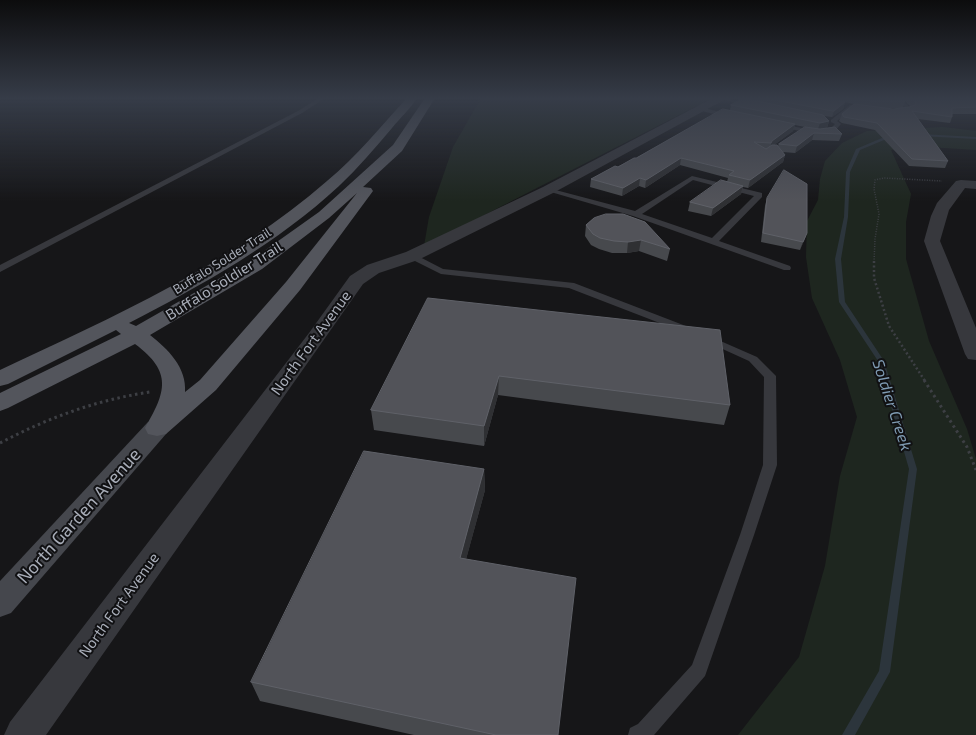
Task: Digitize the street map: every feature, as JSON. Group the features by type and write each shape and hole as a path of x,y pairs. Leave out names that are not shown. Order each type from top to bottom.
{"main road":[{"name":"Buffalo Solder Trail","path":"0,380 116,322 207,273 272,230 320,194 375,142 383,132"},
{"name":"Buffalo Soldier Trail","path":"0,403 136,335 256,265 324,215 398,148 408,132"},
{"path":"157,428 208,385 223,368 293,286 398,148"},
{"path":"116,322 136,335 165,359 173,378 173,397 157,428"}],"street":[{"name":"North Fort Avenue","path":"23,735 316,337 356,280 373,269 412,256 548,190 656,132"},
{"path":"976,185 961,184 947,198 935,222 932,241 976,354"},
{"name":"North Garden Avenue","path":"0,603 157,428"}],"lane":[{"path":"0,269 261,132"},
{"path":"803,132 823,132"},
{"path":"636,214 692,178 759,195 714,241"},
{"path":"548,190 636,214 787,268"},
{"path":"412,256 441,271 571,285 718,343 752,359 770,376 770,465 699,670 645,731 637,735"}],"path":[{"path":"947,181 884,178 875,180 874,189 879,214 875,239 874,278 890,326 966,447 976,470"},
{"path":"0,443 35,424 91,403 141,393 173,390"}],"shaded area":[{"path":"461,132 645,132 424,246 429,217 453,147"},
{"path":"864,132 976,132 976,150 912,146 891,150 911,194 906,222 906,259 929,341 967,429 976,459 976,735 738,735 799,657 825,566 840,476 857,417 840,360 812,298 806,257 807,221 818,200 820,179 825,161 842,143"}],"building":[{"path":"682,132 784,132 771,143 754,142 766,149 772,145 777,145 785,155 750,180 729,175 734,171 681,158 646,180 640,178 623,188 591,179 615,166 618,167"},
{"path":"797,132 840,132 842,134 814,133 797,146 779,144"},
{"path":"886,132 927,132 948,161 912,159"},
{"path":"784,170 807,184 807,233 803,242 763,233 767,198"},
{"path":"721,180 743,186 713,208 690,202"},
{"path":"606,214 623,214 645,222 670,249 641,240 628,242 600,238 593,234 586,225 594,218"},
{"path":"428,298 720,330 730,405 499,376 484,426 371,410"},
{"path":"364,451 484,469 460,558 576,578 558,735 496,735 251,682"}],"waterway":[{"name":"Soldier Creek","path":"921,135 976,138"},
{"name":"Soldier Creek","path":"848,735 884,672 913,469 881,361 842,302 838,259 846,217 848,172 858,149 883,139 893,138"}]}
